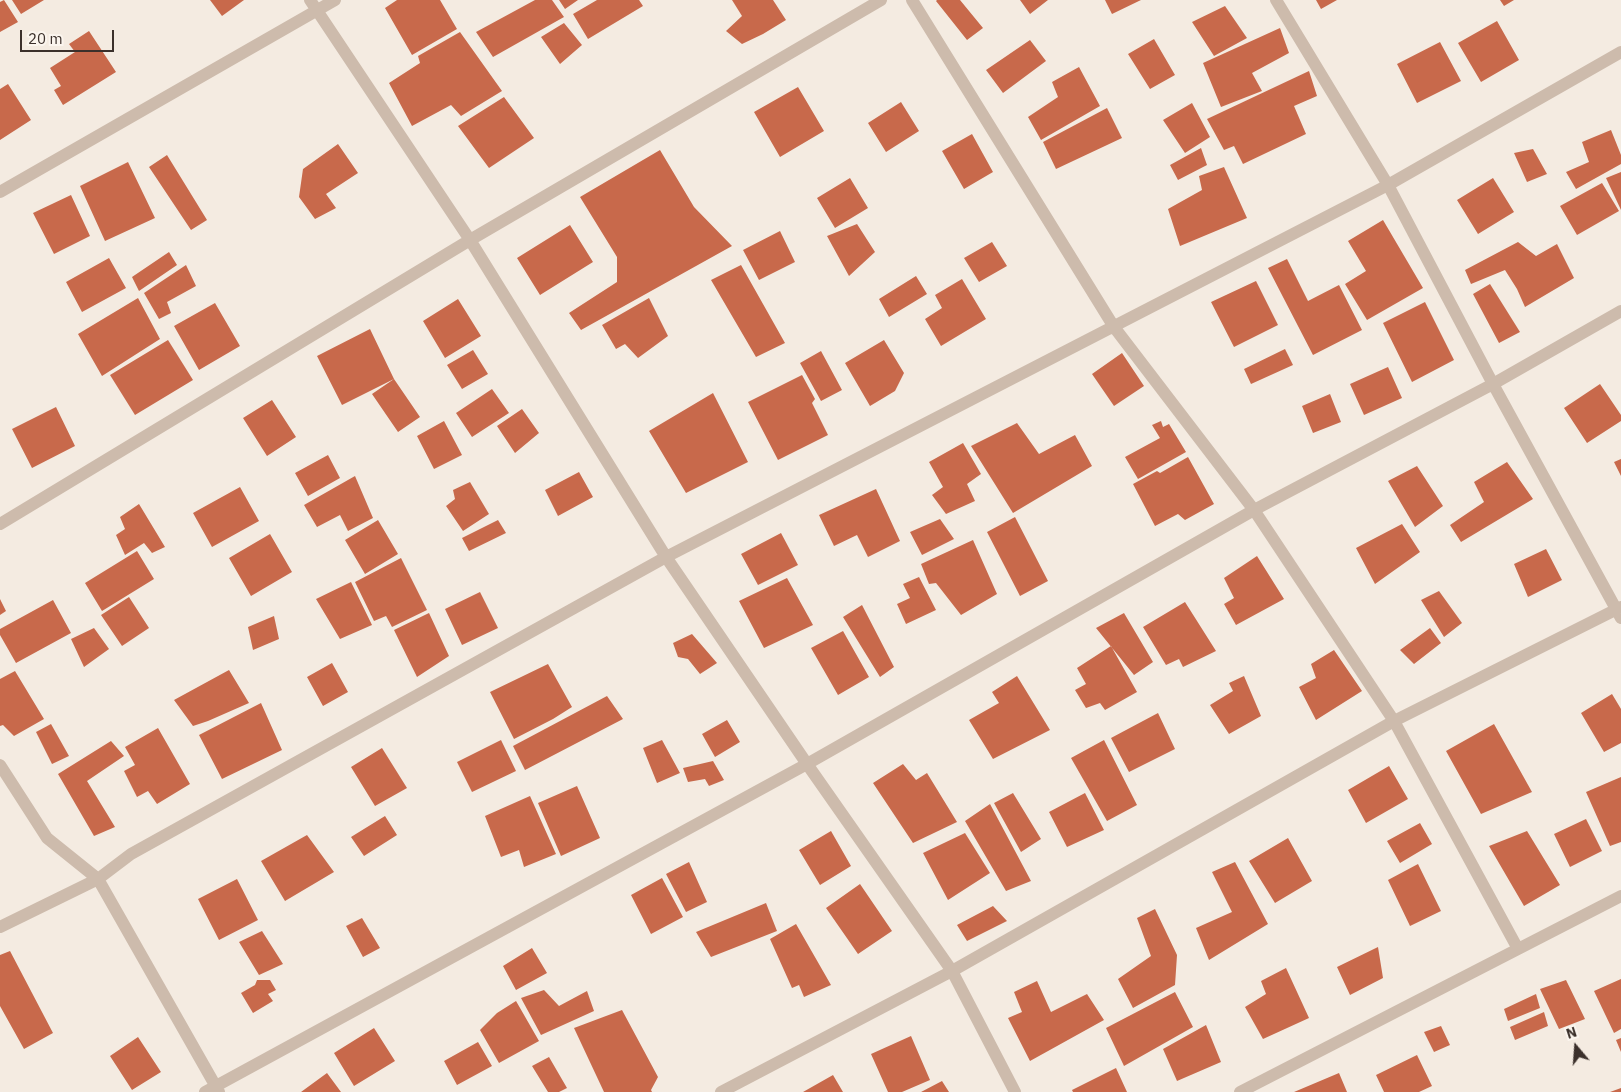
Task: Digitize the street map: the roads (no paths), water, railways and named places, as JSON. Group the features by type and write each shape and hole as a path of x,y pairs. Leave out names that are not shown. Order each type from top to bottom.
{"street":[{"path":"0,192 313,5 335,0"},
{"path":"0,524 470,240 881,0"},
{"path":"912,0 1114,327 1254,510 1394,721 1518,950"},
{"path":"721,1092 952,971 1394,721 1620,612 1493,384 1388,186 1276,0"},
{"path":"313,5 470,240 666,557 807,764 952,971 1015,1092"},
{"path":"0,927 98,879 131,854 666,557 1388,186 1621,52"},
{"path":"0,765 48,838 98,879 213,1090 807,764 1254,510 1493,384 1621,311"},
{"path":"1240,1092 1621,896"}]}
